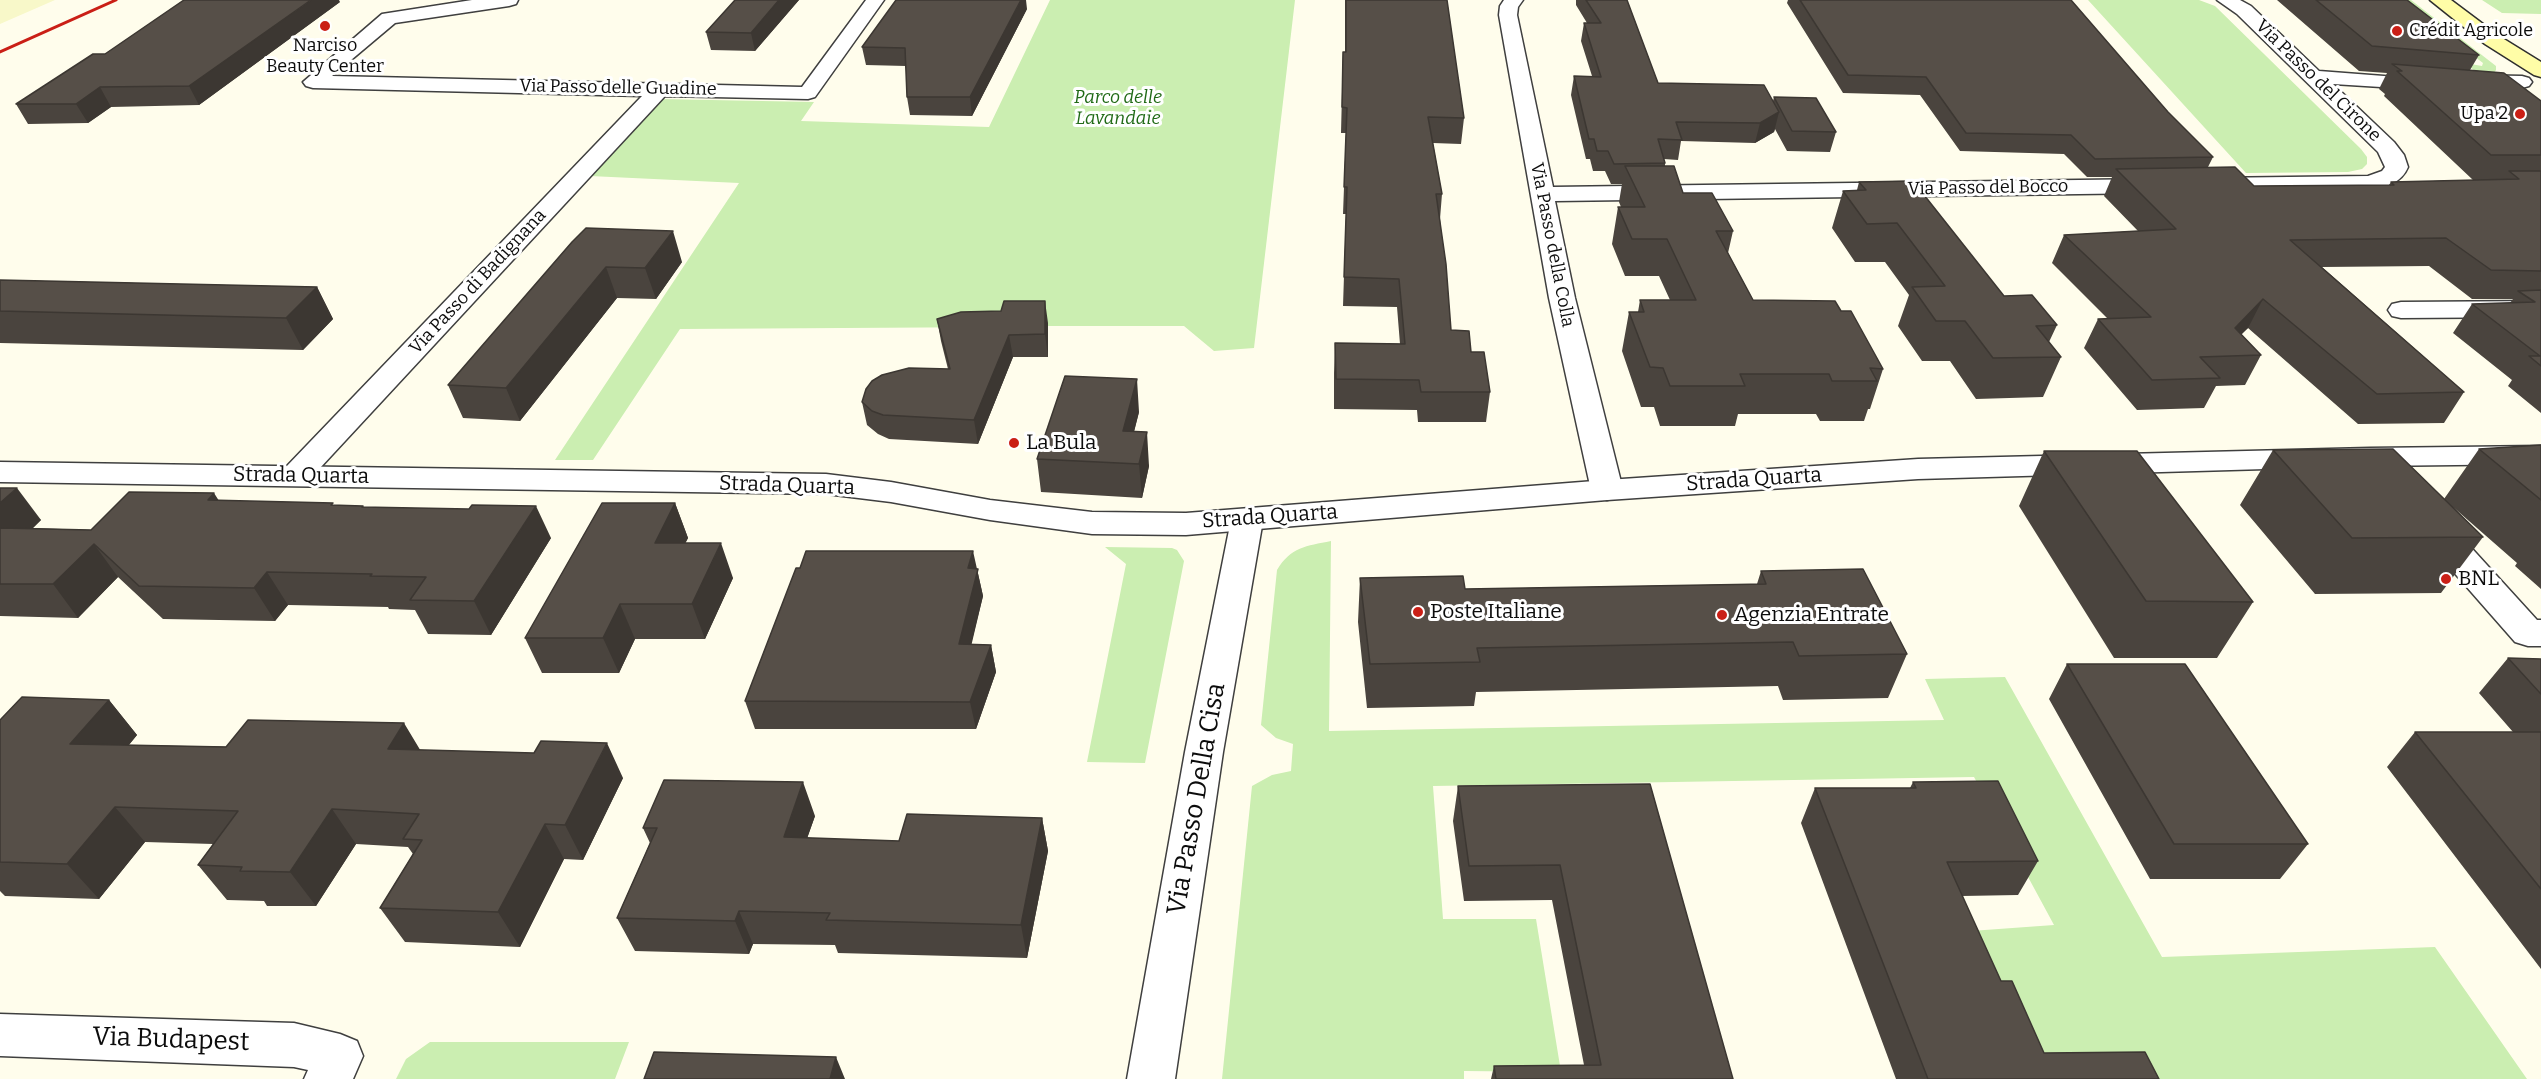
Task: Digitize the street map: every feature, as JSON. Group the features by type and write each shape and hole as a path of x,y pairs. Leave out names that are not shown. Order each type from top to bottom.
{"main road":[{"path":"2439,0 2492,40 2541,71"},
{"path":"2492,40 2519,70 2530,88"}],"street":[{"path":"473,3 509,0"},
{"name":"Via Passo delle Guadine","path":"473,3 389,18 313,82 808,93 874,0"},
{"name":"Via Passo della Colla","path":"1514,0 1508,12 1509,25 1541,194 1567,321 1607,490"},
{"name":"Via Passo del Cirone","path":"2226,0 2244,10 2389,150 2396,163 2395,172"},
{"path":"2314,77 2530,88"},
{"path":"2391,81 2449,86 2530,88"},
{"name":"Via Passo di Badignana","path":"296,476 660,89"},
{"name":"Via Passo del Bocco","path":"1541,194 2361,183 2380,180 2395,172"},
{"path":"2401,310 2541,309"},
{"name":"Strada Quarta","path":"0,472 826,484 891,492 990,510 1092,523 1186,524 1607,490 1918,470 2370,457 2541,455"},
{"path":"2370,457 2394,483"},
{"path":"2417,510 2528,633 2541,633"},
{"name":"Via Passo Della Cisa","path":"1151,1079 1204,752 1247,520"},
{"name":"Via Budapest","path":"0,1035 294,1045 334,1068"}],"green space":[{"path":"0,0 55,0 0,24"},
{"name":"Parco delle Lavandaie","path":"1050,0 1295,0 1254,348 1214,351 1184,326 1048,326 1048,323 1006,327 680,329 593,460 555,460 739,183 590,176 659,99 814,102 801,121 989,127"},
{"path":"2088,0 2199,0 2215,6 2361,149 2367,157 2367,164 2362,169 2348,172 2246,173"},
{"path":"2385,0 2411,0 2496,66 2496,70 2493,74 2480,75 2465,63 2482,66 2483,63 2416,12"},
{"path":"2482,0 2541,0 2541,14 2502,13"},
{"path":"1331,541 1329,731 1944,720 1925,679 2005,677 2162,957 2435,947 2527,1079 2129,1079 2019,1072 1957,932 2054,925 1974,777 1433,786 1443,919 1536,919 1561,1072 1464,1071 1464,1079 1222,1079 1252,786 1272,775 1291,771 1293,744 1276,738 1261,725 1277,570 1282,562 1294,552 1307,546"},
{"path":"1105,547 1172,548 1177,550 1184,561 1145,763 1087,762 1126,564"},
{"path":"430,1042 629,1042 615,1079 396,1079 406,1059"}],"building":[{"path":"184,0 311,0 189,86 100,87 76,104 16,104 93,54 105,54"},
{"path":"735,0 779,0 751,33 706,32"},
{"path":"896,0 1021,0 970,97 907,97 905,48 862,47"},
{"path":"1346,0 1447,0 1464,118 1428,117 1442,194 1436,194 1446,264 1451,330 1469,331 1471,352 1484,352 1490,392 1421,392 1419,380 1336,379 1335,343 1405,344 1399,279 1344,277 1347,108 1342,107 1343,52 1346,52"},
{"path":"1586,0 1627,0 1658,83 1764,85 1779,112 1760,123 1676,122 1682,140 1658,139 1665,163 1614,164 1608,151 1597,151 1594,139 1589,139 1574,76 1601,77 1584,23 1601,23"},
{"path":"1800,0 2071,0 2168,112 2213,157 2095,159 2071,135 1966,133 1926,77 1848,75"},
{"path":"2316,0 2407,0 2479,55 2372,46"},
{"path":"2392,64 2504,73 2541,101 2541,155 2491,155"},
{"path":"1774,97 1816,98 1836,132 1792,131"},
{"path":"1625,166 1674,166 1683,193 1712,193 1733,231 1716,231 1753,300 1835,301 1841,311 1851,311 1883,369 1870,368 1877,381 1832,381 1829,374 1740,374 1745,386 1670,386 1663,368 1650,367 1629,312 1644,312 1640,300 1696,300 1667,239 1632,239 1618,207 1645,207"},
{"path":"2235,167 2254,186 2394,185 2391,182 2519,179 2509,171 2541,171 2541,271 2491,270 2446,238 2290,240 2464,392 2377,394 2263,299 2235,328 2261,355 2200,357 2220,378 2152,380 2098,319 2151,317 2064,235 2176,229 2116,169"},
{"path":"1913,181 2004,296 2032,295 2057,325 2036,326 2061,357 1993,358 1965,321 1936,321 1912,287 1945,286 1897,223 1867,224 1843,191 1866,190 1859,182"},
{"path":"586,228 673,231 645,268 606,267 506,388 448,385 572,242"},
{"path":"0,280 317,287 286,318 0,311"},
{"path":"2541,290 2541,366 2529,356 2540,356 2472,304 2535,302 2518,291"},
{"path":"1004,301 1045,301 1045,334 1009,335 974,420 883,415 872,411 862,402 866,389 872,381 882,375 909,368 950,369 937,319 961,312 1001,311"},
{"path":"1065,376 1137,379 1123,431 1147,432 1139,464 1037,459"},
{"path":"2541,445 2541,500 2479,449"},
{"path":"2393,449 2483,537 2352,538 2273,450"},
{"path":"2044,451 2137,451 2253,602 2146,601"},
{"path":"0,488 17,488 0,503"},
{"path":"129,492 214,493 208,500 333,503 331,505 362,507 469,509 472,505 536,506 474,601 410,600 426,577 370,576 372,574 267,572 254,588 139,586 94,544 53,584 0,584 0,528 91,530"},
{"path":"602,503 675,503 655,543 721,543 692,604 620,604 603,638 525,638"},
{"path":"806,551 973,551 968,568 978,569 959,644 991,645 970,702 745,701 796,568 800,568"},
{"path":"1863,569 1907,654 1799,656 1793,642 1477,648 1480,662 1370,664 1360,578 1463,576 1465,589 1766,584 1761,571"},
{"path":"2508,658 2541,659 2541,694"},
{"path":"2067,664 2185,664 2308,844 2174,844"},
{"path":"22,697 109,700 70,744 226,747 248,720 404,723 388,749 534,753 541,741 607,743 565,825 545,824 498,912 380,908 422,840 403,839 419,814 332,809 290,872 240,871 242,867 198,865 238,811 115,807 67,864 0,862 0,720"},
{"path":"2415,732 2541,732 2541,889"},
{"path":"664,780 803,782 784,837 899,841 907,814 1042,818 1021,925 826,920 830,913 739,911 735,921 617,918 657,828 643,828"},
{"path":"1998,781 2038,861 1947,862 2001,981 2012,981 2044,1053 2145,1052 2159,1079 1928,1079 1815,788 1916,788 1913,782"},
{"path":"1650,784 1733,1079 1496,1079 1494,1066 1601,1065 1560,865 1469,866 1458,786"},
{"path":"654,1052 836,1057 830,1079 644,1079"}],"railway":[{"path":"0,52 116,0"}],"place":[{"name":"Narciso Beauty Center","path":"325,26"},
{"name":"Crédit Agricole","path":"2397,31"},
{"name":"Upa 2","path":"2520,114"},
{"name":"La Bula","path":"1014,443"},
{"name":"BNL","path":"2446,579"},
{"name":"Poste Italiane","path":"1418,612"},
{"name":"Agenzia Entrate","path":"1722,615"}]}
